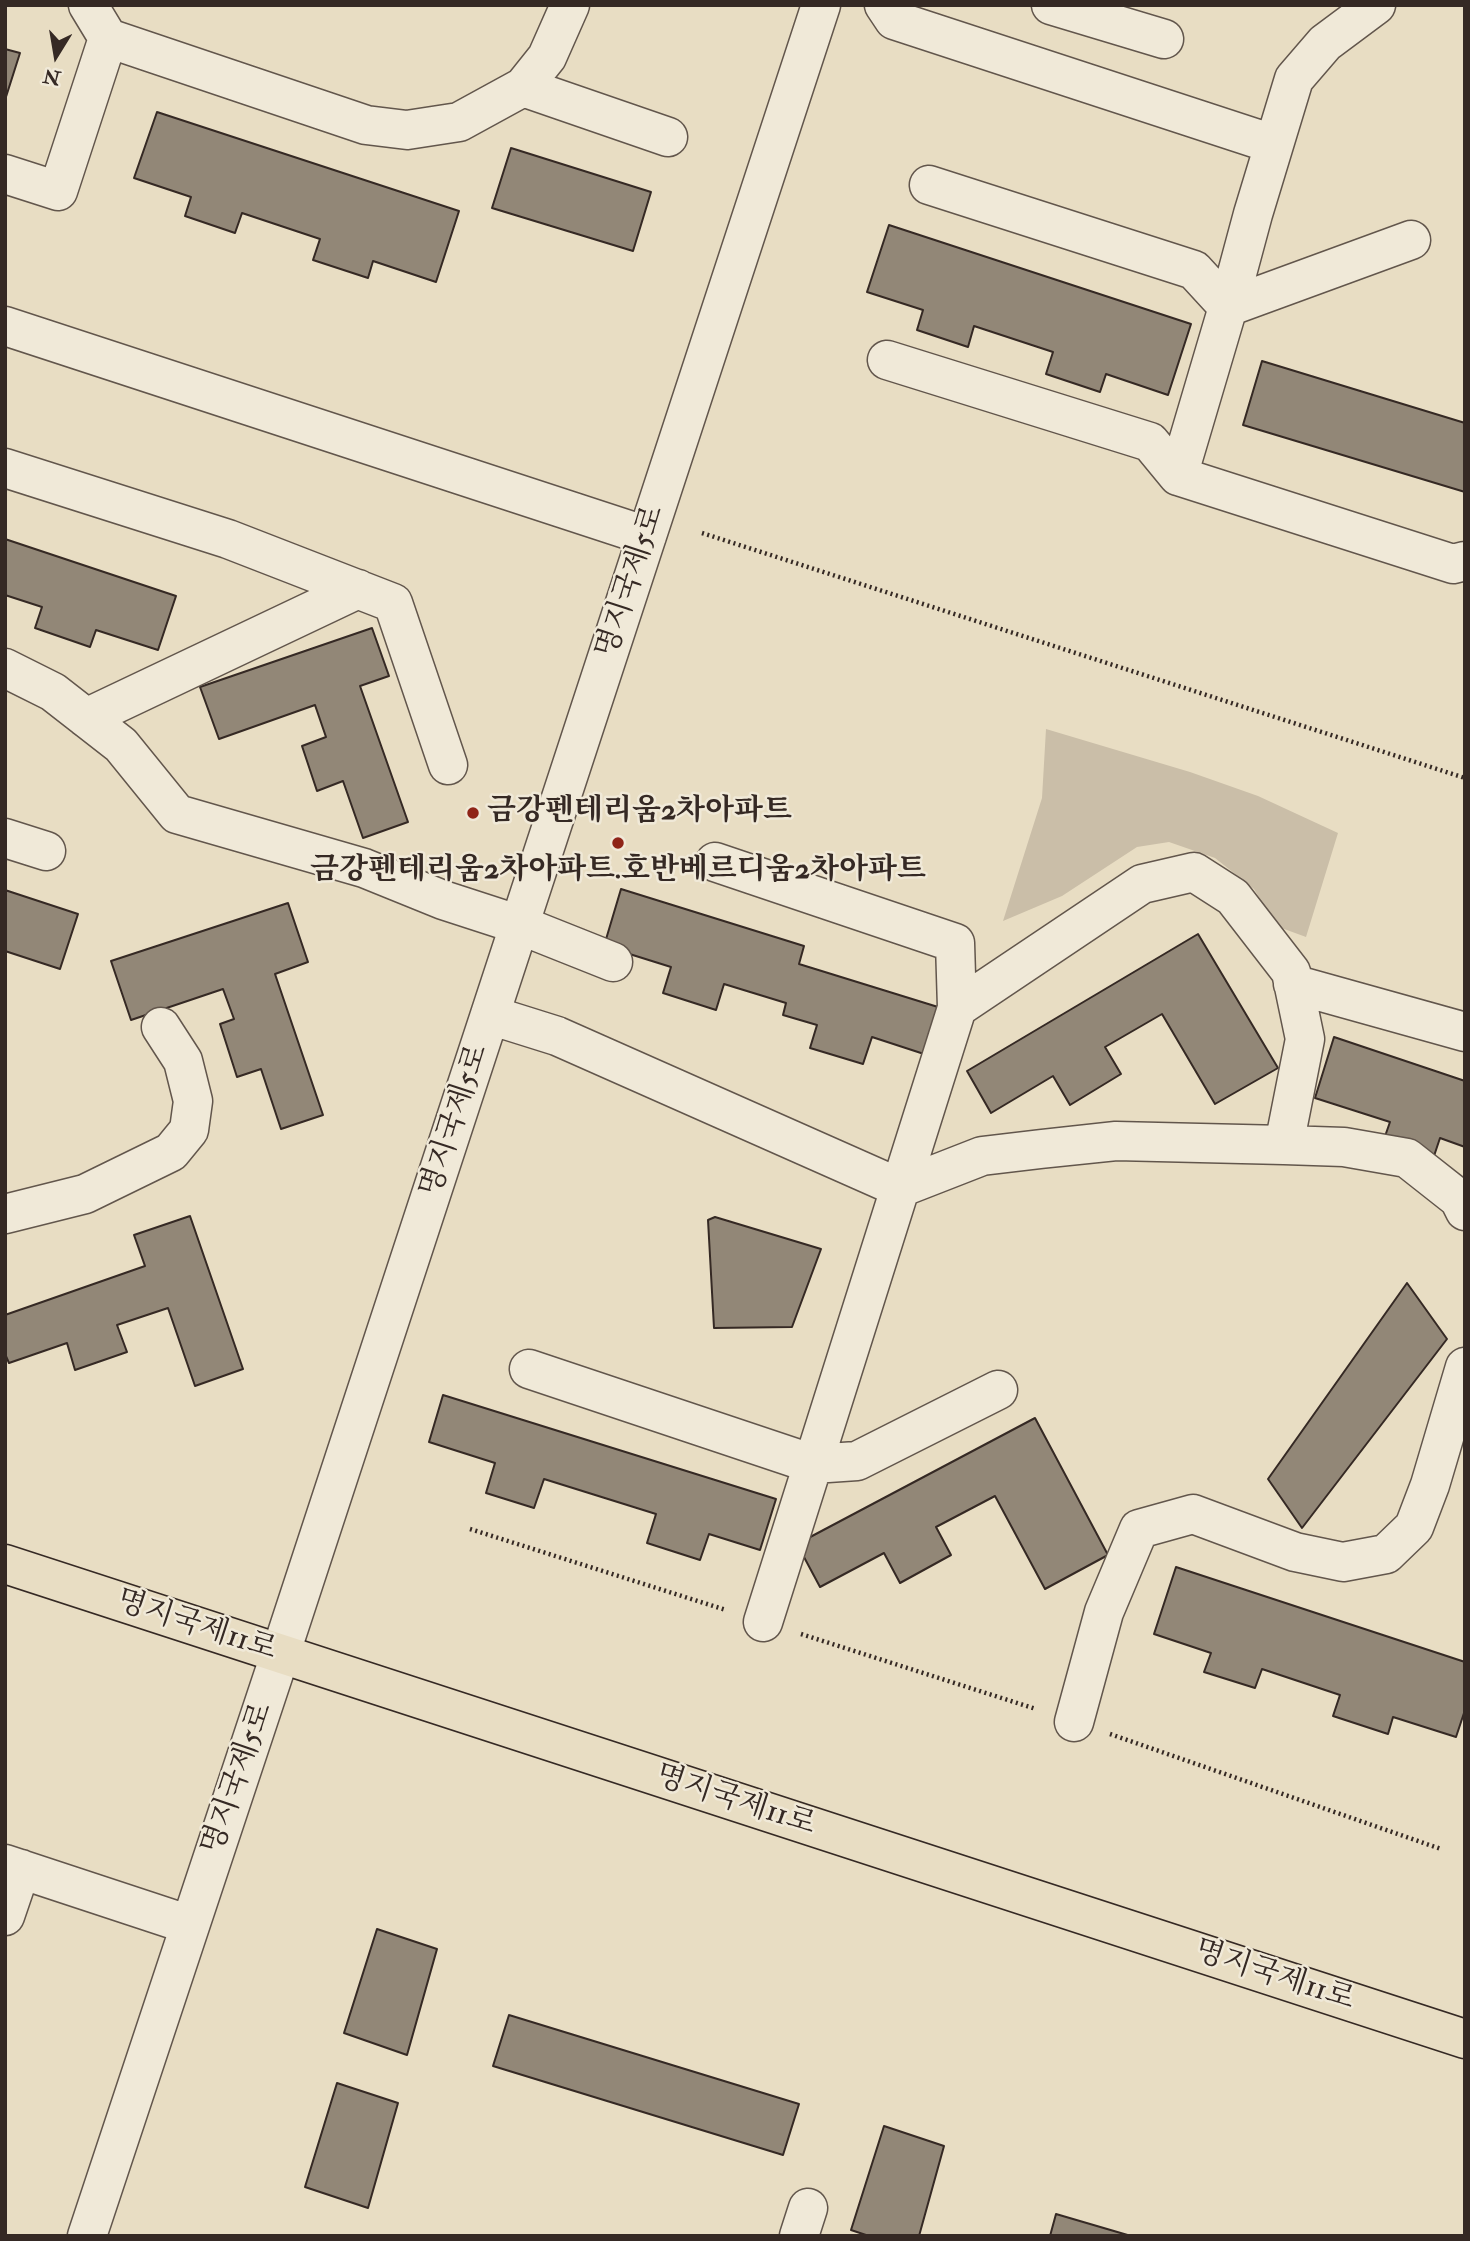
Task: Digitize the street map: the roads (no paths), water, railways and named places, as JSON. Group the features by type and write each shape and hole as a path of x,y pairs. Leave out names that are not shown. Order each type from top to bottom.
{"main road":[{"name":"명지국제11로","path":"5,1564 1465,2039"}],"street":[{"path":"88,5 108,38 366,125 407,130 459,122 523,87 547,57 570,5"},
{"path":"884,5 894,20 1273,144"},
{"path":"1051,5 1164,39"},
{"path":"1178,476 1294,79 1325,43 1376,5"},
{"name":"명지국제5로","path":"87,2236 491,1015 820,6"},
{"path":"5,174 58,191 108,38"},
{"path":"523,87 668,137"},
{"path":"929,185 1194,270 1228,307"},
{"path":"1228,307 1411,240"},
{"path":"5,326 647,536"},
{"path":"887,359 1150,442 1178,476 1452,564 1465,561"},
{"path":"5,468 228,539 393,603 448,765"},
{"path":"86,718 358,589"},
{"path":"5,668 53,692 121,745 177,814 364,868 613,962"},
{"path":"5,838 46,851"},
{"path":"715,862 955,943 957,1009 763,1622"},
{"path":"957,1009 1142,884 1194,872 1233,897 1291,972 1304,1039 1284,1145"},
{"path":"1293,984 1465,1032"},
{"path":"491,1015 557,1036 900,1188 982,1156 1116,1141 1344,1147 1407,1158 1459,1199 1465,1212"},
{"path":"5,1214 85,1194 171,1152 189,1130 193,1101 183,1061 161,1027"},
{"path":"1074,1722 1104,1612 1139,1529 1193,1514 1295,1552 1343,1562 1385,1554 1414,1527 1430,1485 1465,1367"},
{"path":"529,1369 813,1464 857,1461 998,1390"},
{"path":"5,1916 13,1866 190,1925"}],"place":[{"name":"금강펜테리움2차아파트","path":"473,813"},
{"name":"금강펜테리움2차아파트.호반베르디움2차아파트","path":"618,843"}]}
